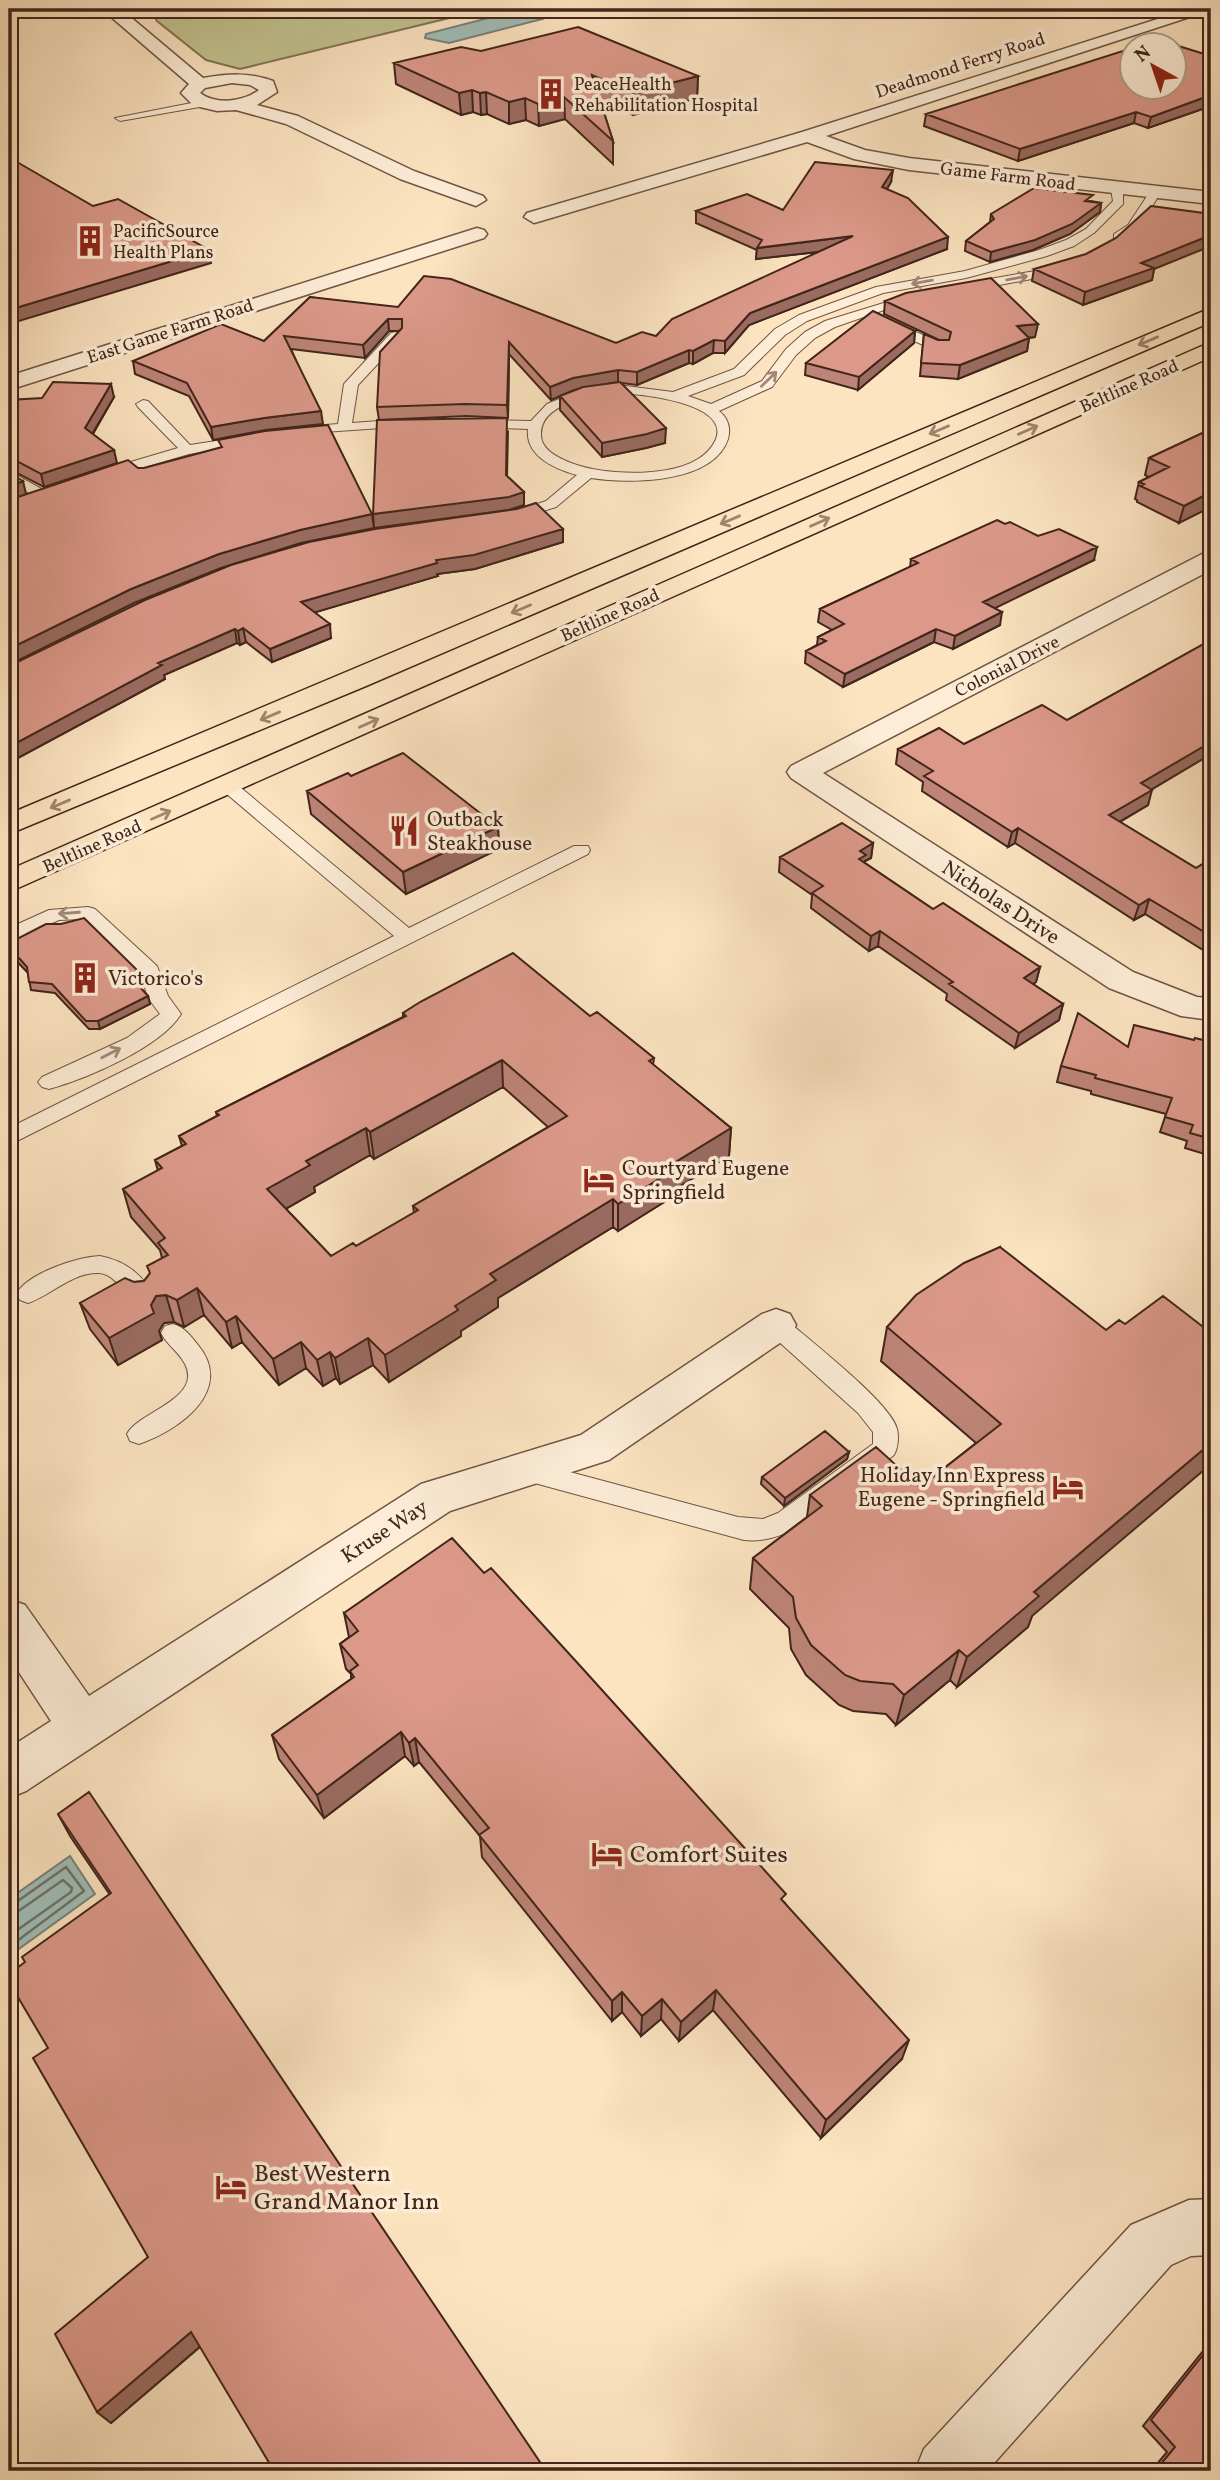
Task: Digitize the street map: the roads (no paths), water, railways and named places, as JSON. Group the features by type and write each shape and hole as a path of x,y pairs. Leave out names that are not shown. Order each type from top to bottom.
{"main road":[{"name":"Beltline Road","path":"9,825 356,680 1211,314"},
{"name":"Beltline Road","path":"9,882 1211,349"}],"street":[{"name":"Deadmond Ferry Road","path":"516,230 531,222 528,207 671,177 1204,9"},
{"path":"112,10 176,62 221,79 243,78 261,82 269,88 264,96 234,104"},
{"path":"176,62 199,94 292,120 407,175 476,200 501,200"},
{"path":"199,94 221,79"},
{"path":"264,96 292,120"},
{"name":"Game Farm Road","path":"808,136 841,149 898,162 1211,198"},
{"path":"407,175 449,216 476,200"},
{"name":"East Game Farm Road","path":"9,383 484,234 449,216 331,280"},
{"name":"Colonial Drive","path":"802,772 1211,560"},
{"name":"Nicholas Drive","path":"802,772 1121,980 1194,1008 1211,1009"},
{"name":"Kruse Way","path":"9,1775 436,1497 594,1448 776,1325"},
{"path":"9,1619 82,1726"},
{"path":"946,2471 1151,2245 1189,2228 1211,2227"}],"lane":[{"path":"199,94 120,118 199,94"},
{"path":"677,395 738,372 780,332 803,318 880,290 1022,261 1070,243 1090,231 1112,211 1119,202 1117,189"},
{"path":"1106,246 1132,227 1155,192"},
{"path":"709,410 767,384 792,352 810,335 830,324 893,303 1037,274 1080,260"},
{"path":"843,303 942,348"},
{"path":"345,426 351,384 396,336"},
{"path":"635,390 677,395 709,410 721,422 724,436 717,450 701,462 649,477 588,473 562,465 543,453 534,440 534,425 544,412 563,401 589,393 635,390"},
{"path":"143,404 187,450"},
{"path":"283,433 345,426 421,423"},
{"path":"461,423 534,425"},
{"path":"96,477 187,450 256,438"},
{"path":"499,519 551,504 588,473"},
{"path":"9,475 47,493"},
{"path":"20,504 47,493"},
{"path":"228,786 407,937"},
{"path":"9,1137 581,850"},
{"path":"9,936 56,914 88,913 150,971 158,998 171,1014 159,1028 73,1073 49,1082"},
{"path":"28,1294 64,1273 95,1265 122,1273 144,1299"},
{"path":"523,1470 726,1527 750,1530 773,1528 793,1517 885,1448 885,1429 867,1406 776,1325"},
{"path":"139,1434 183,1407 198,1382 200,1371 196,1360 173,1333"}],"water":[{"path":"512,12 533,13 542,19 449,43 425,38 426,34"},
{"path":"70,1856 95,1894 9,1956 9,1899"}],"place":[{"name":"PeaceHealth Rehabilitation Hospital","path":"551,94"},
{"name":"PacificSource Health Plans","path":"90,241"},
{"name":"Outback Steakhouse","path":"404,831"},
{"name":"Victorico's","path":"85,978"},
{"name":"Courtyard Eugene Springfield","path":"599,1180"},
{"name":"Holiday Inn Express Eugene - Springfield","path":"1068,1487"},
{"name":"Comfort Suites","path":"607,1854"},
{"name":"Best Western Grand Manor Inn","path":"231,2187"}]}
